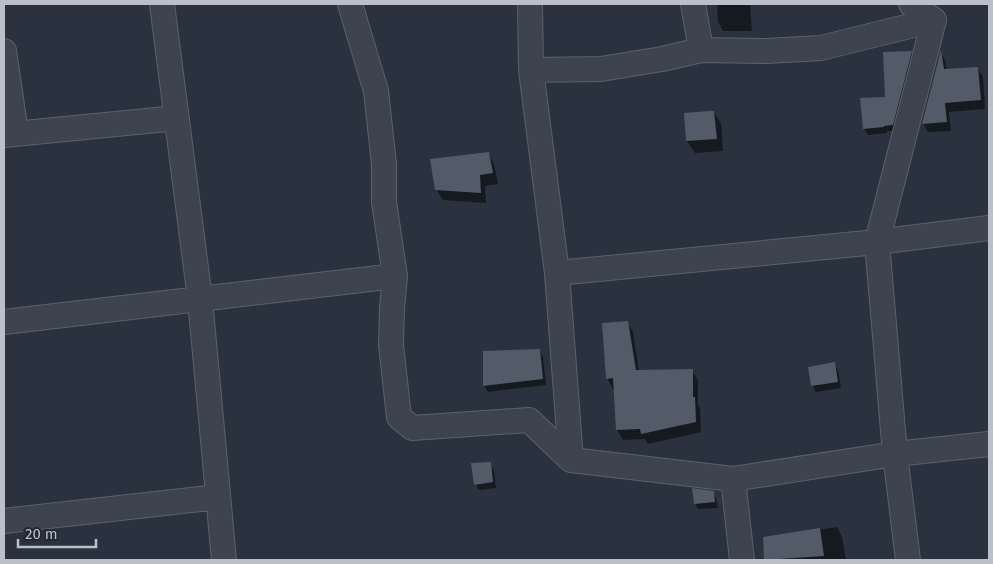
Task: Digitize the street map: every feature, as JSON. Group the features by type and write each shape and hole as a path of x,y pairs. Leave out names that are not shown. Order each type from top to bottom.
{"street":[{"path":"162,4 200,299 224,560"},
{"path":"350,4 376,91 384,164 384,202 396,276 392,308 391,345 400,417 412,428 529,420 571,460 733,480 895,454 989,444"},
{"path":"530,4 531,70 557,273 571,460"},
{"path":"693,4 701,50"},
{"path":"911,4 934,20"},
{"path":"531,70 601,68 662,60 701,50 766,52 822,48 934,20"},
{"path":"908,560 895,454 877,242 934,20"},
{"path":"4,51 10,134 177,118"},
{"path":"557,273 877,242 989,228"},
{"path":"4,322 396,276"},
{"path":"733,480 742,560"},
{"path":"4,521 218,497"}],"building":[{"path":"941,50 944,69 978,67 981,100 945,103 947,122 922,124"},
{"path":"912,51 893,125 863,129 860,98 885,97 883,52"},
{"path":"714,111 717,139 686,141 684,113"},
{"path":"489,152 493,173 480,175 481,193 435,190 430,159"},
{"path":"628,321 636,370 693,369 693,397 695,397 696,422 641,434 640,429 616,430 613,378 606,379 602,323"},
{"path":"540,349 543,379 483,386 483,351"},
{"path":"835,362 838,382 811,386 808,367"},
{"path":"491,462 493,482 474,485 471,463"},
{"path":"692,488 714,491 715,502 694,504"},
{"path":"820,528 824,556 764,560 763,537"}]}
